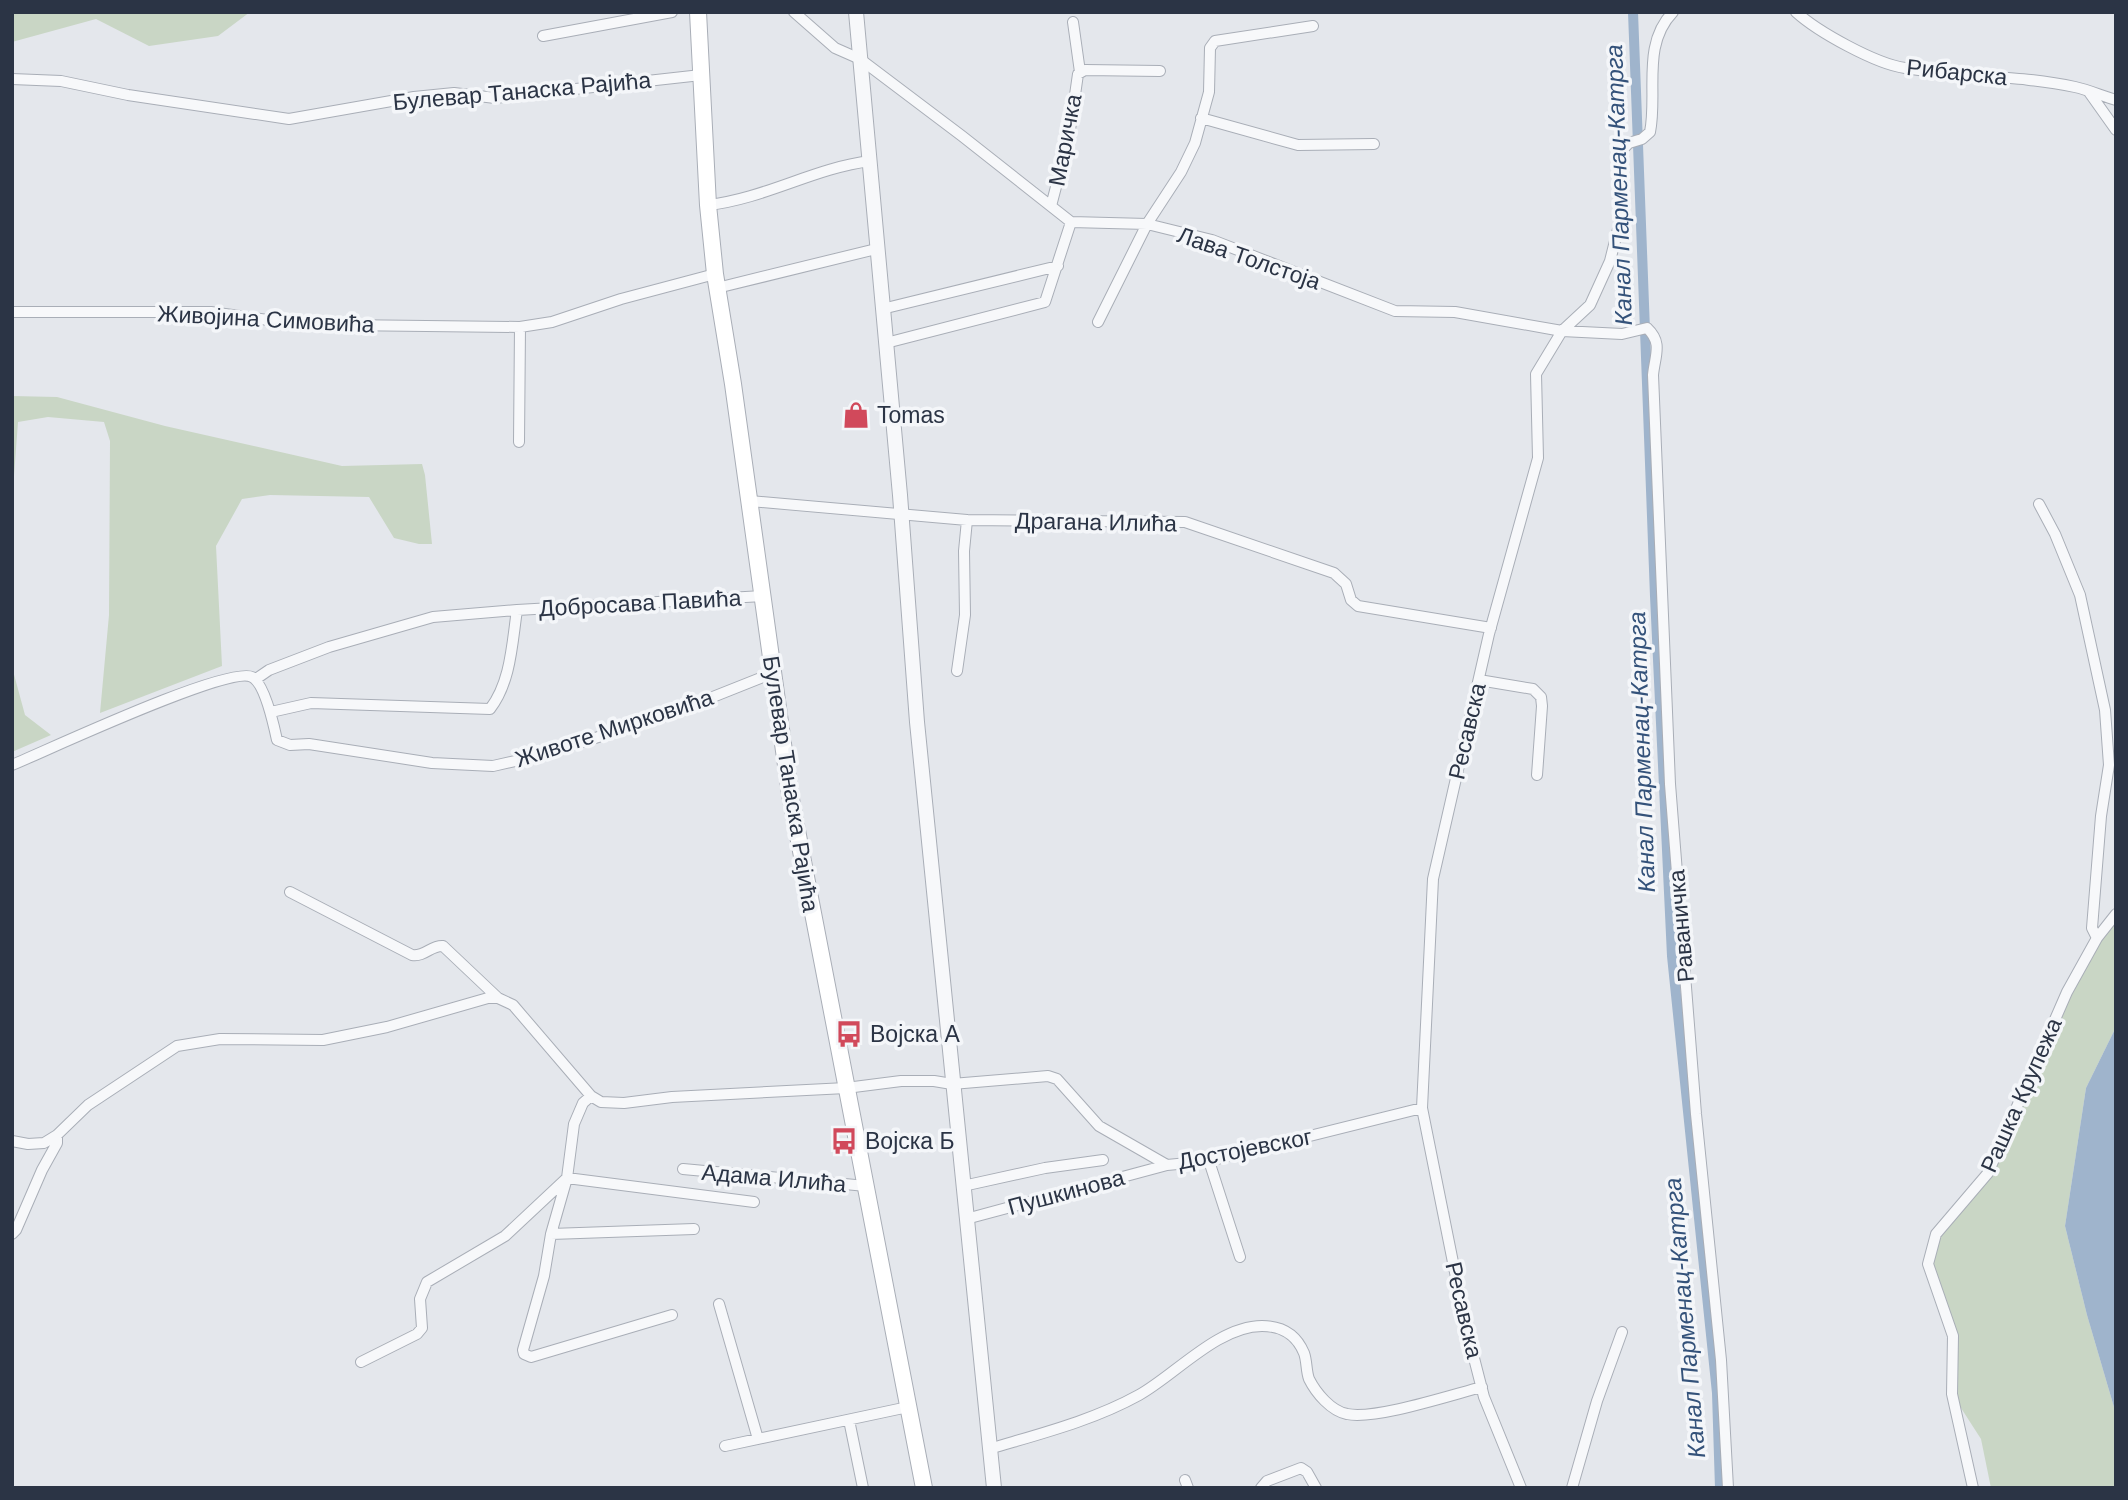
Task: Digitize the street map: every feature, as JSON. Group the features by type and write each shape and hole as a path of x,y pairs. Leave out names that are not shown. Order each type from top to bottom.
{"main road":[{"name":"Булевар Танаска Рајића","path":"698,12 708,205 716,281 750,501 790,794 924,1488"}],"street":[{"path":"542,36 672,12"},
{"path":"794,12 835,48 860,59 1071,222 1045,302 886,343"},
{"path":"856,12 901,516 916,722 994,1488"},
{"name":"Ресавска","path":"1521,1488 1482,1387 1466,1326 1422,1108 1433,879 1491,628 1538,458 1536,374 1562,331 1591,304 1610,261 1621,217 1619,161 1622,150 1629,143 1642,139 1650,132 1653,120 1653,51 1665,20 1673,12"},
{"name":"Рибарска","path":"1796,12 1807,22 1868,56 1903,68 1998,76 2077,87 2116,100"},
{"path":"1073,22 1080,72"},
{"path":"1098,322 1147,225 1181,172 1195,143 1209,92 1210,48 1214,41 1313,26"},
{"name":"Маричка","path":"1051,206 1069,137 1076,77 1080,72 1160,71"},
{"name":"Булевар Танаска Рајића","path":"12,79 61,81 128,95 289,119 414,97 454,93 495,98 701,75"},
{"path":"2089,92 2116,130"},
{"path":"1201,118 1298,145 1374,144"},
{"path":"708,205 728,203 825,172 870,161"},
{"name":"Лава Толстоја","path":"1071,222 1147,225 1212,240 1395,311 1455,312 1562,331"},
{"name":"Живојина Симовића","path":"12,312 211,312 275,321 342,325 520,327 552,322 621,299 876,249"},
{"path":"882,309 1058,266"},
{"path":"519,442 520,327"},
{"name":"Раваничка","path":"1562,331 1623,333 1646,328 1656,336 1658,345 1653,375 1670,784 1696,1114 1721,1360 1728,1488"},
{"path":"750,501 901,516"},
{"path":"2039,504 2055,534 2080,595 2105,710 2109,765 2101,816 2092,928 2096,938"},
{"name":"Драгана Илића","path":"901,516 967,520 1185,522 1334,573 1346,584 1351,600 1358,606 1491,628"},
{"path":"957,670 965,615 964,551 967,520"},
{"name":"Добросава Павића","path":"256,679 269,670 329,647 433,617 763,596"},
{"name":"Добросава Павића","path":"271,712 311,703 490,709 499,697 506,675 517,610"},
{"name":"Животе Мирковића","path":"256,679 271,712 277,740 283,744 309,744 432,763 493,766 538,757 665,716 773,673"},
{"path":"12,765 188,690 237,675 248,675 256,679"},
{"path":"1479,680 1533,689 1541,697 1537,775"},
{"path":"290,892 412,955 420,956 436,946 443,946 498,998 513,1005 591,1096 583,1103 574,1124 567,1178 523,1350 528,1357 672,1315"},
{"name":"Рашка Крупежа","path":"1973,1488 1952,1394 1953,1336 1928,1264 1936,1234 1988,1173 2067,992 2096,938 2116,914"},
{"path":"12,1141 44,1143 57,1135 88,1105 177,1046 220,1039 323,1040 387,1027 498,998"},
{"name":"Достојевског","path":"591,1096 601,1102 624,1103 672,1097 846,1088 901,1081 952,1084 1048,1076 1057,1079 1099,1126 1167,1164 1209,1161 1422,1108"},
{"path":"12,1234 57,1143 57,1135"},
{"path":"962,1186 1045,1168 1103,1160"},
{"path":"1209,1161 1240,1257"},
{"name":"Пушкинова","path":"965,1219 1167,1164"},
{"name":"Адама Илића","path":"683,1169 866,1186"},
{"path":"567,1178 754,1202"},
{"path":"361,1362 417,1334 422,1328 420,1299 427,1282 505,1236 567,1178"},
{"path":"551,1234 694,1229"},
{"path":"719,1304 758,1439"},
{"path":"989,1449 1074,1424 1139,1395 1231,1333 1260,1326 1277,1327 1292,1333 1304,1353 1309,1378 1323,1400 1339,1412 1349,1415 1369,1415 1482,1387"},
{"path":"1572,1488 1597,1401 1622,1332"},
{"path":"725,1446 908,1407"},
{"path":"849,1420 863,1488"},
{"path":"1261,1488 1267,1481 1301,1468 1307,1472 1316,1488"}],"green space":[{"path":"12,12 250,12 218,36 149,46 96,19 12,42"},
{"path":"12,396 57,397 165,426 342,466 422,464 432,544 394,538 369,497 270,495 242,499 216,546 222,666 100,713 109,615 110,441 104,422 48,417 18,422 12,503"},
{"path":"12,667 25,715 51,735 12,752"},
{"path":"2116,914 2116,1027 2086,1088 2065,1226 2116,1414 2116,1488 1991,1488 1981,1439 1952,1394 1953,1336 1928,1264 1936,1234 1988,1173 2067,992"}],"water":[{"path":"2116,1027 2116,1414 2065,1226 2086,1088"}],"waterway":[{"name":"Канал Парменац-Катрга","path":"1633,12 1655,596 1672,956 1717,1393 1720,1488"}],"place":[{"name":"Tomas","path":"856,415"},
{"name":"Војска А","path":"849,1034"},
{"name":"Војска Б","path":"844,1141"}]}
